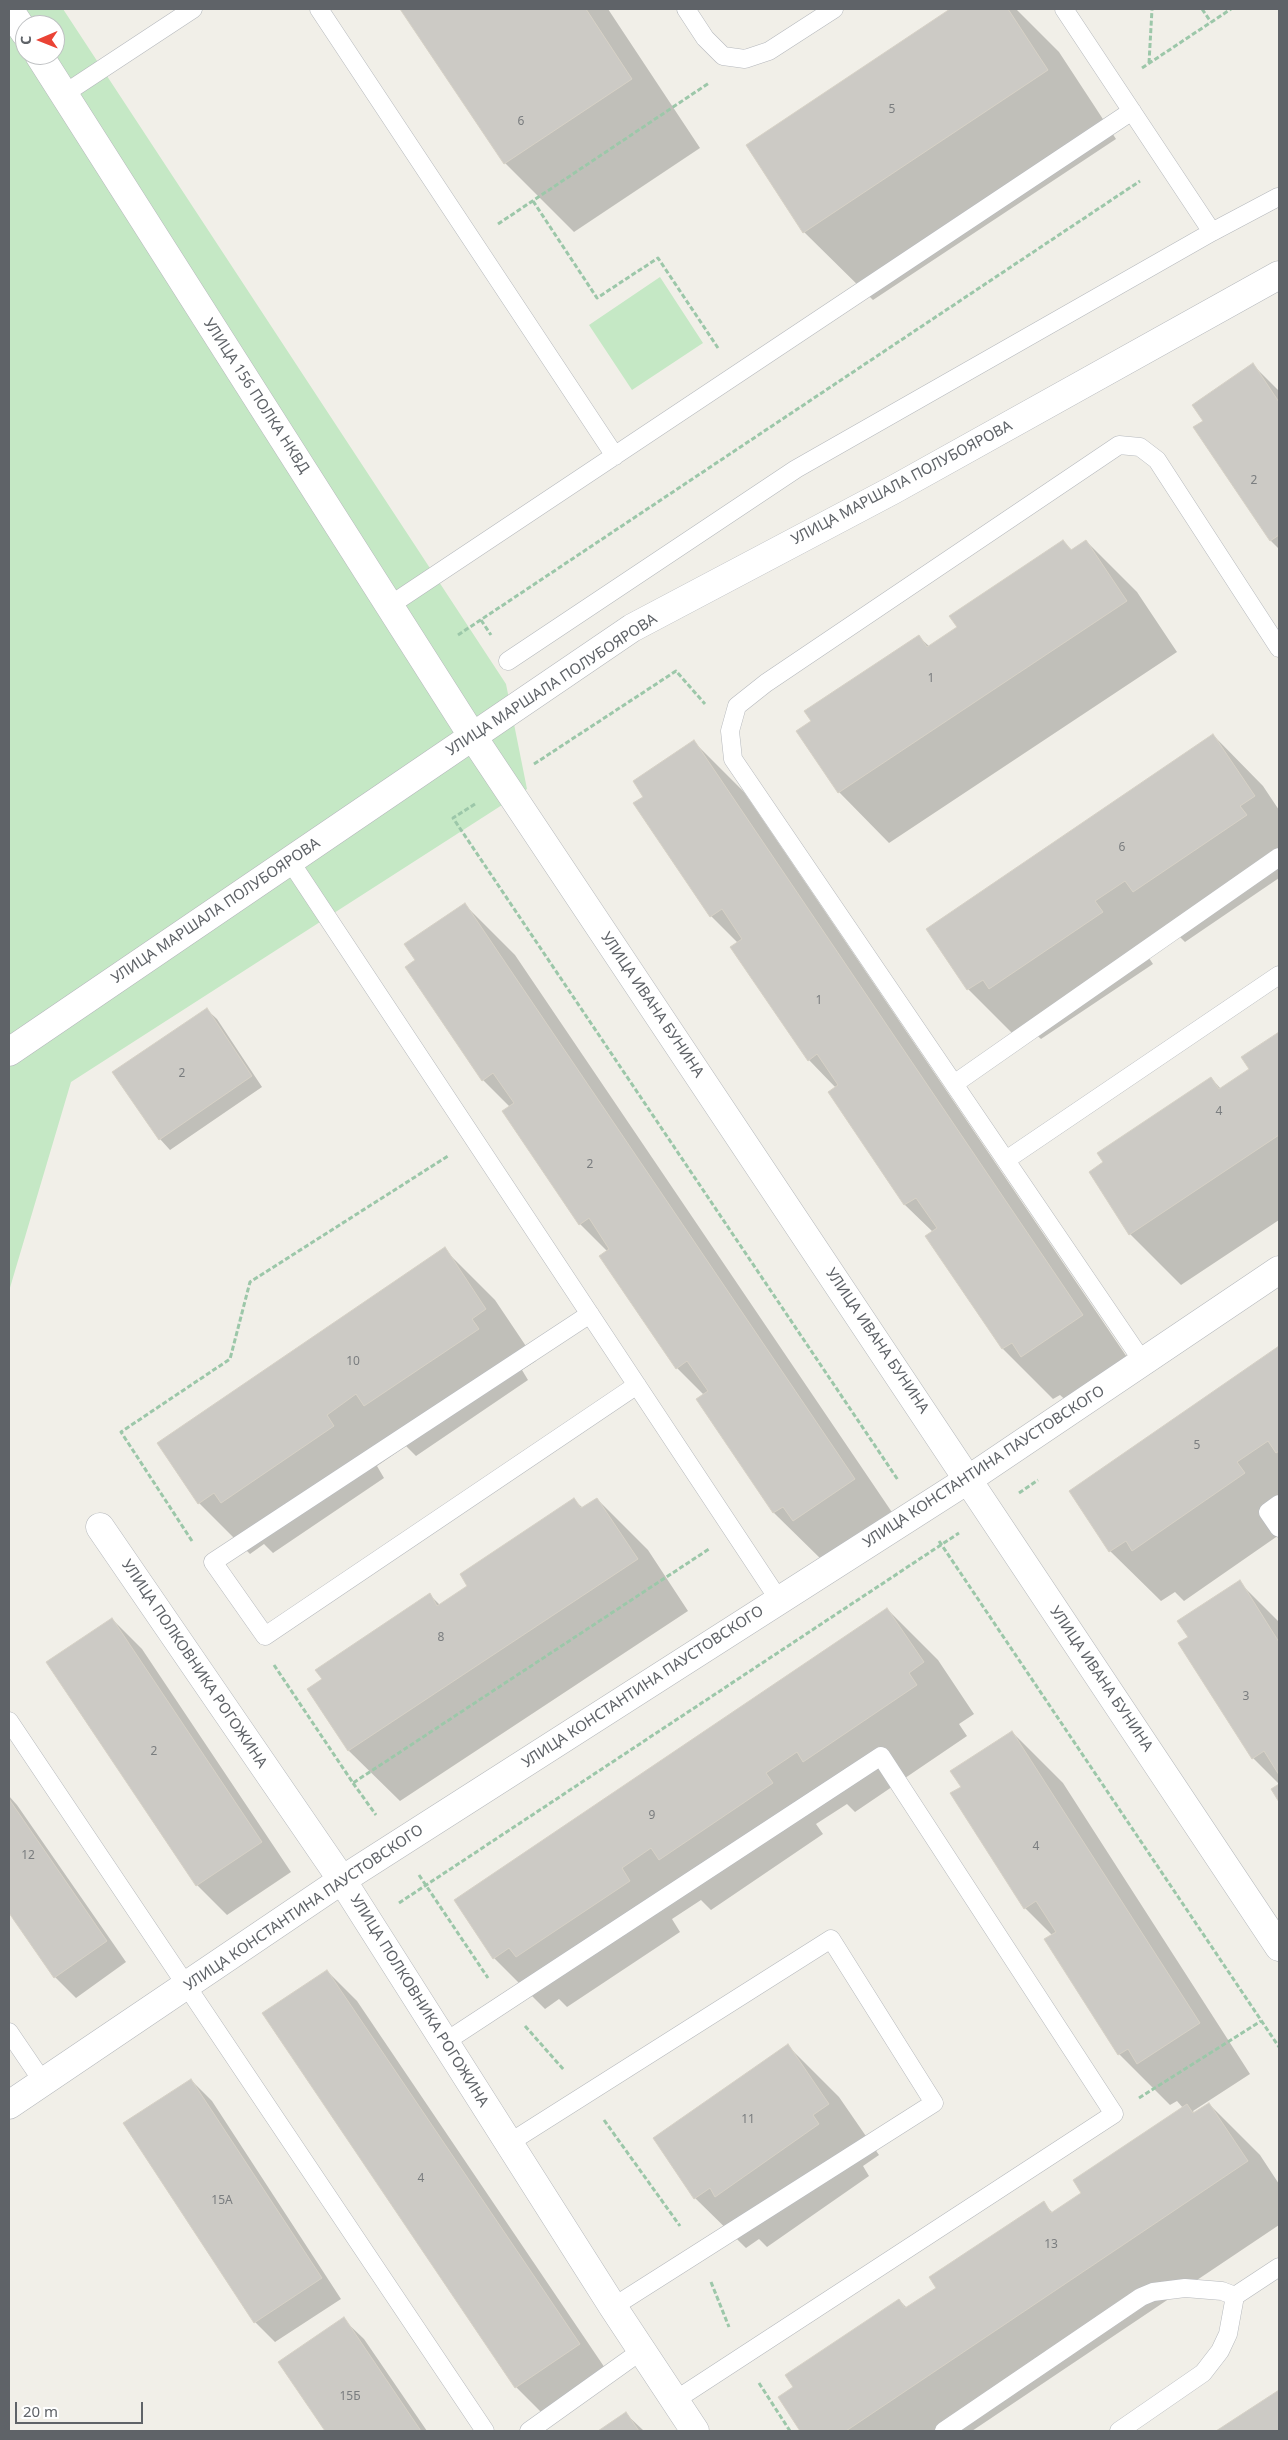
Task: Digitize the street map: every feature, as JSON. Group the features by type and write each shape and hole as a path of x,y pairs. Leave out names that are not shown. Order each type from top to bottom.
{"street":[{"name":"УЛИЦА 156 ПОЛКА НКВД","path":"45,65 473,737"},
{"name":"УЛИЦА МАРШАЛА ПОЛУБОЯРОВА","path":"9,1052 632,628 893,490 1279,275"},
{"name":"УЛИЦА ИВАНА БУНИНА","path":"473,737 1279,1947"},
{"name":"УЛИЦА КОНСТАНТИНА ПАУСТОВСКОГО","path":"9,2105 342,1880 969,1479 1279,1270"},
{"name":"УЛИЦА ПОЛКОВНИКА РОГОЖИНА","path":"100,1527 342,1880 612,2307 695,2431"}],"lane":[{"path":"64,94 192,9"},
{"path":"319,9 615,456"},
{"path":"686,9 705,38 723,56 745,59 769,51 834,9"},
{"path":"1064,9 1212,232"},
{"path":"390,606 1132,111"},
{"path":"508,661 796,470 1212,232 1279,197"},
{"path":"1143,1362 733,759 730,731 737,706 766,683 1119,445 1140,447 1157,460 1279,648"},
{"path":"954,1084 1279,858"},
{"path":"290,861 779,1600"},
{"path":"1006,1160 1279,975"},
{"path":"590,1314 214,1562 265,1636 637,1385"},
{"path":"1279,1504 1268,1512 1279,1528"},
{"path":"9,1720 485,2431"},
{"path":"445,2042 881,1756 1114,2114 674,2401"},
{"path":"509,2143 831,1939 898,2045 934,2103 612,2307"},
{"path":"9,2032 43,2082"},
{"path":"1119,2431 1203,2373 1220,2350 1228,2334 1235,2296 1279,2267"},
{"path":"944,2431 1141,2298 1153,2292 1185,2288 1222,2291 1235,2296"},
{"path":"529,2431 641,2352"}],"path":[{"path":"1149,63 1152,9"},
{"path":"1202,9 1211,22"},
{"path":"1115,85 1230,9"},
{"path":"472,241 713,80 723,56"},
{"path":"458,635 1167,163"},
{"path":"533,201 597,298 658,258 736,376"},
{"path":"196,1546 120,1432 230,1359 250,1282 474,1140"},
{"path":"369,1922 1040,1478"},
{"path":"272,1661 353,1783 734,1533"},
{"path":"1114,2114 1261,2021"}],"green space":[{"path":"9,9 63,9 506,684 527,789 71,1082 9,1291"},
{"path":"660,277 703,343 632,390 589,325"}],"building":[{"path":"400,9 586,9 632,79 504,164"},
{"path":"950,9 1008,9 1048,70 803,233 746,145"},
{"path":"1253,363 1279,402 1279,535 1270,541 1193,427 1203,421 1192,405"},
{"path":"1063,540 1071,550 1086,540 1127,601 838,793 796,731 811,721 804,711 919,635 927,647 957,627 949,616"},
{"path":"1213,734 1255,796 1240,806 1247,815 1133,892 1125,881 1095,901 1103,912 989,989 983,980 967,990 926,929"},
{"path":"694,740 1083,1315 1021,1357 1012,1343 1002,1349 925,1236 937,1228 916,1198 904,1205 828,1092 838,1085 817,1054 808,1061 730,947 742,939 722,909 710,917 633,803 643,797 633,781"},
{"path":"465,903 855,1479 793,1521 783,1507 773,1513 696,1399 708,1391 687,1361 676,1369 599,1256 609,1249 589,1218 579,1225 502,1111 514,1103 493,1073 482,1081 405,967 415,960 404,944"},
{"path":"207,1008 252,1076 159,1140 112,1072"},
{"path":"1279,1032 1279,1135 1129,1235 1089,1172 1103,1162 1097,1153 1211,1077 1219,1089 1249,1069 1241,1057"},
{"path":"445,1247 486,1309 472,1319 479,1329 364,1406 356,1394 327,1415 334,1426 221,1503 214,1493 198,1504 157,1443"},
{"path":"1279,1346 1279,1451 1276,1453 1268,1441 1237,1462 1245,1473 1132,1551 1126,1541 1109,1552 1069,1491"},
{"path":"574,1498 581,1508 597,1498 638,1559 348,1751 307,1689 322,1679 315,1670 430,1593 437,1606 467,1586 460,1574"},
{"path":"1240,1580 1279,1642 1279,1775 1264,1751 1252,1759 1178,1643 1188,1637 1177,1621"},
{"path":"887,1608 924,1662 909,1673 917,1685 803,1762 797,1752 766,1773 773,1783 659,1860 651,1848 622,1868 630,1881 516,1957 509,1948 493,1959 454,1900"},
{"path":"112,1618 262,1842 196,1886 46,1662"},
{"path":"1012,1731 1200,2023 1137,2064 1128,2049 1118,2055 1044,1939 1056,1932 1036,1901 1024,1909 950,1793 961,1787 950,1771"},
{"path":"1279,1784 1279,1802 1271,1789"},
{"path":"9,1799 107,1941 54,1978 9,1913"},
{"path":"327,1970 580,2344 515,2388 262,2013"},
{"path":"788,2044 829,2104 813,2115 819,2124 715,2197 710,2188 694,2199 653,2138"},
{"path":"191,2079 322,2278 254,2323 123,2123"},
{"path":"1209,2103 1248,2161 846,2431 800,2431 778,2397 793,2387 785,2375 899,2299 905,2308 936,2288 929,2277 1044,2201 1051,2213 1081,2193 1073,2180 1187,2104 1193,2113"},
{"path":"344,2317 421,2431 325,2431 278,2362"},
{"path":"1279,2390 1279,2431 1216,2431"},
{"path":"626,2412 639,2431 598,2431"}]}
